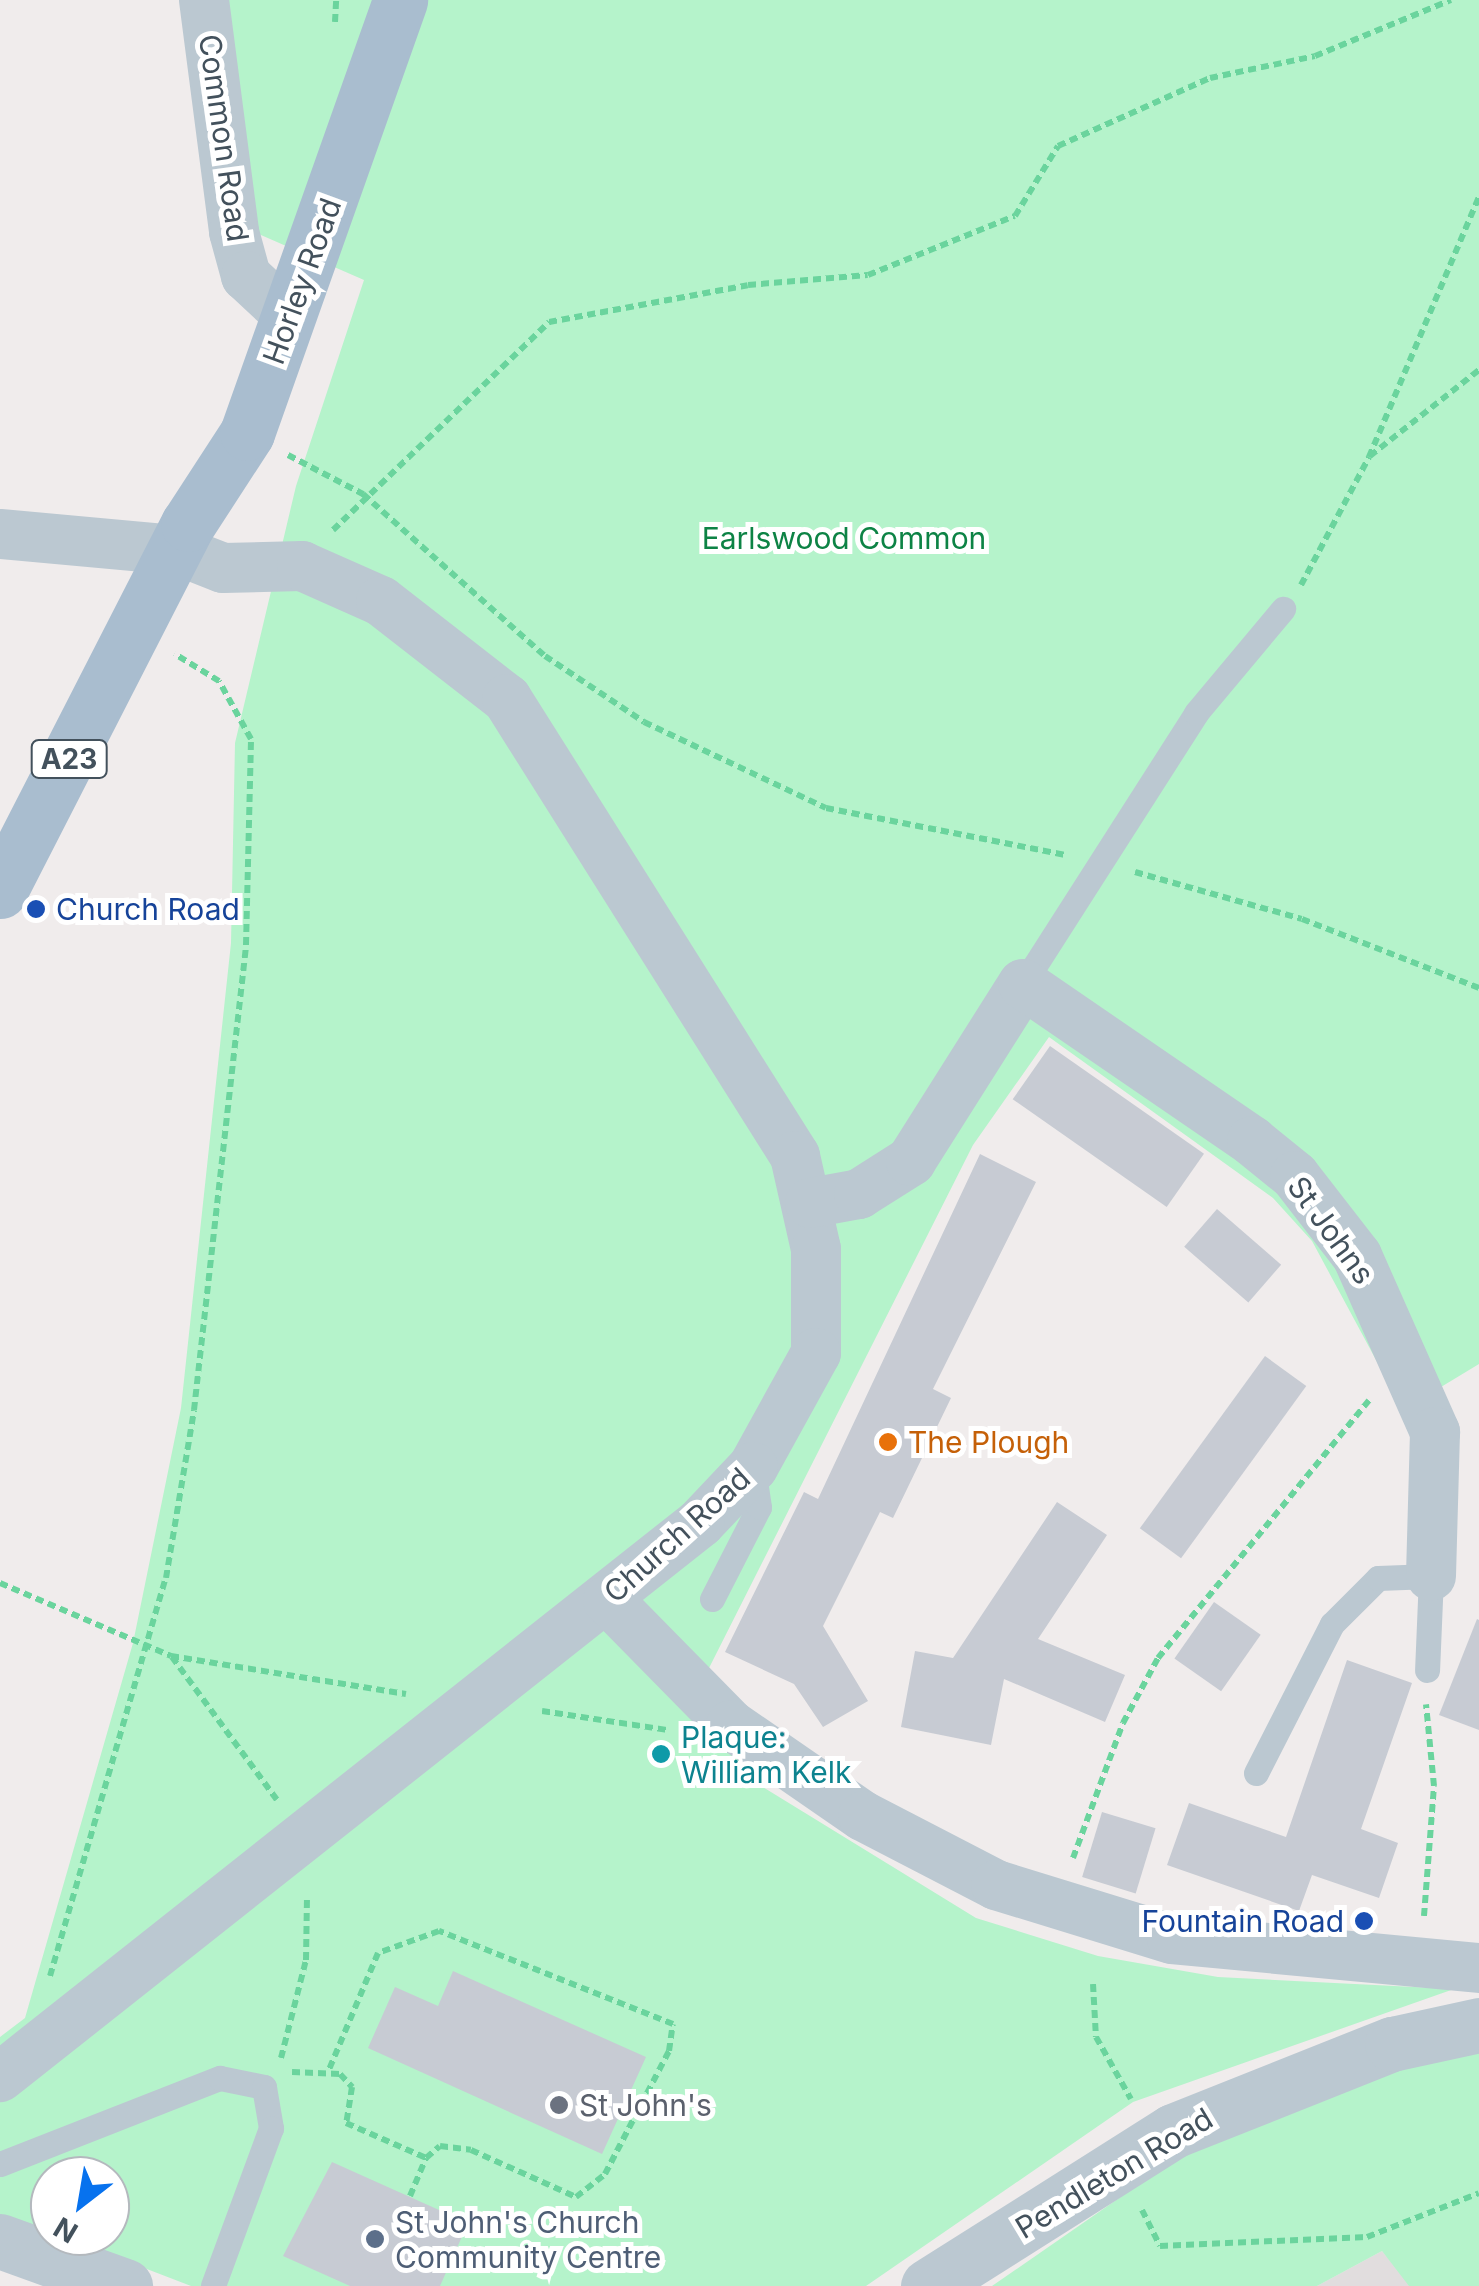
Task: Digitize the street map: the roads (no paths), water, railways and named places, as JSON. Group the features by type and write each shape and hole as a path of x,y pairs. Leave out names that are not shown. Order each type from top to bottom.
{"main road":[{"name":"Horley Road","path":"177,550 246,433 400,0"},
{"name":"A23","path":"0,892 177,550"}],"street":[{"name":"Common Road","path":"204,0 234,232 246,276 290,317"},
{"name":"Church Road","path":"0,534 177,550 224,568 302,566 382,601 507,699 796,1156 810,1203 816,1353 753,1468 608,1600 0,2078"},
{"path":"810,1203 859,1194 911,1161 1022,984"},
{"name":"St Johns","path":"1022,984 1295,1176 1357,1256 1408,1357 1435,1432 1431,1576"},
{"path":"608,1600 731,1725 936,1856 1054,1906 1172,1940 1279,1956 1479,1968"},
{"name":"Pendleton Road","path":"928,2286 1172,2130 1359,2056 1479,2025"},
{"path":"0,2241 125,2286"}],"lane":[{"path":"1022,984 1196,713 1283,609"},
{"path":"712,1599 759,1507 753,1468"},
{"path":"1256,1773 1332,1624 1378,1578 1431,1576 1428,1670"},
{"path":"0,2164 220,2078 264,2087 271,2128 213,2286"}],"place":[{"name":"Church Road","path":"36,909"},
{"name":"The Plough","path":"888,1442"},
{"name":"Plaque: William Kelk","path":"661,1754"},
{"name":"Fountain Road","path":"1364,1921"},
{"name":"St John's","path":"559,2105"},
{"name":"St John's Church Community Centre","path":"375,2239"}],"park label":[{"name":"Earlswood Common","path":"844,538"}]}
